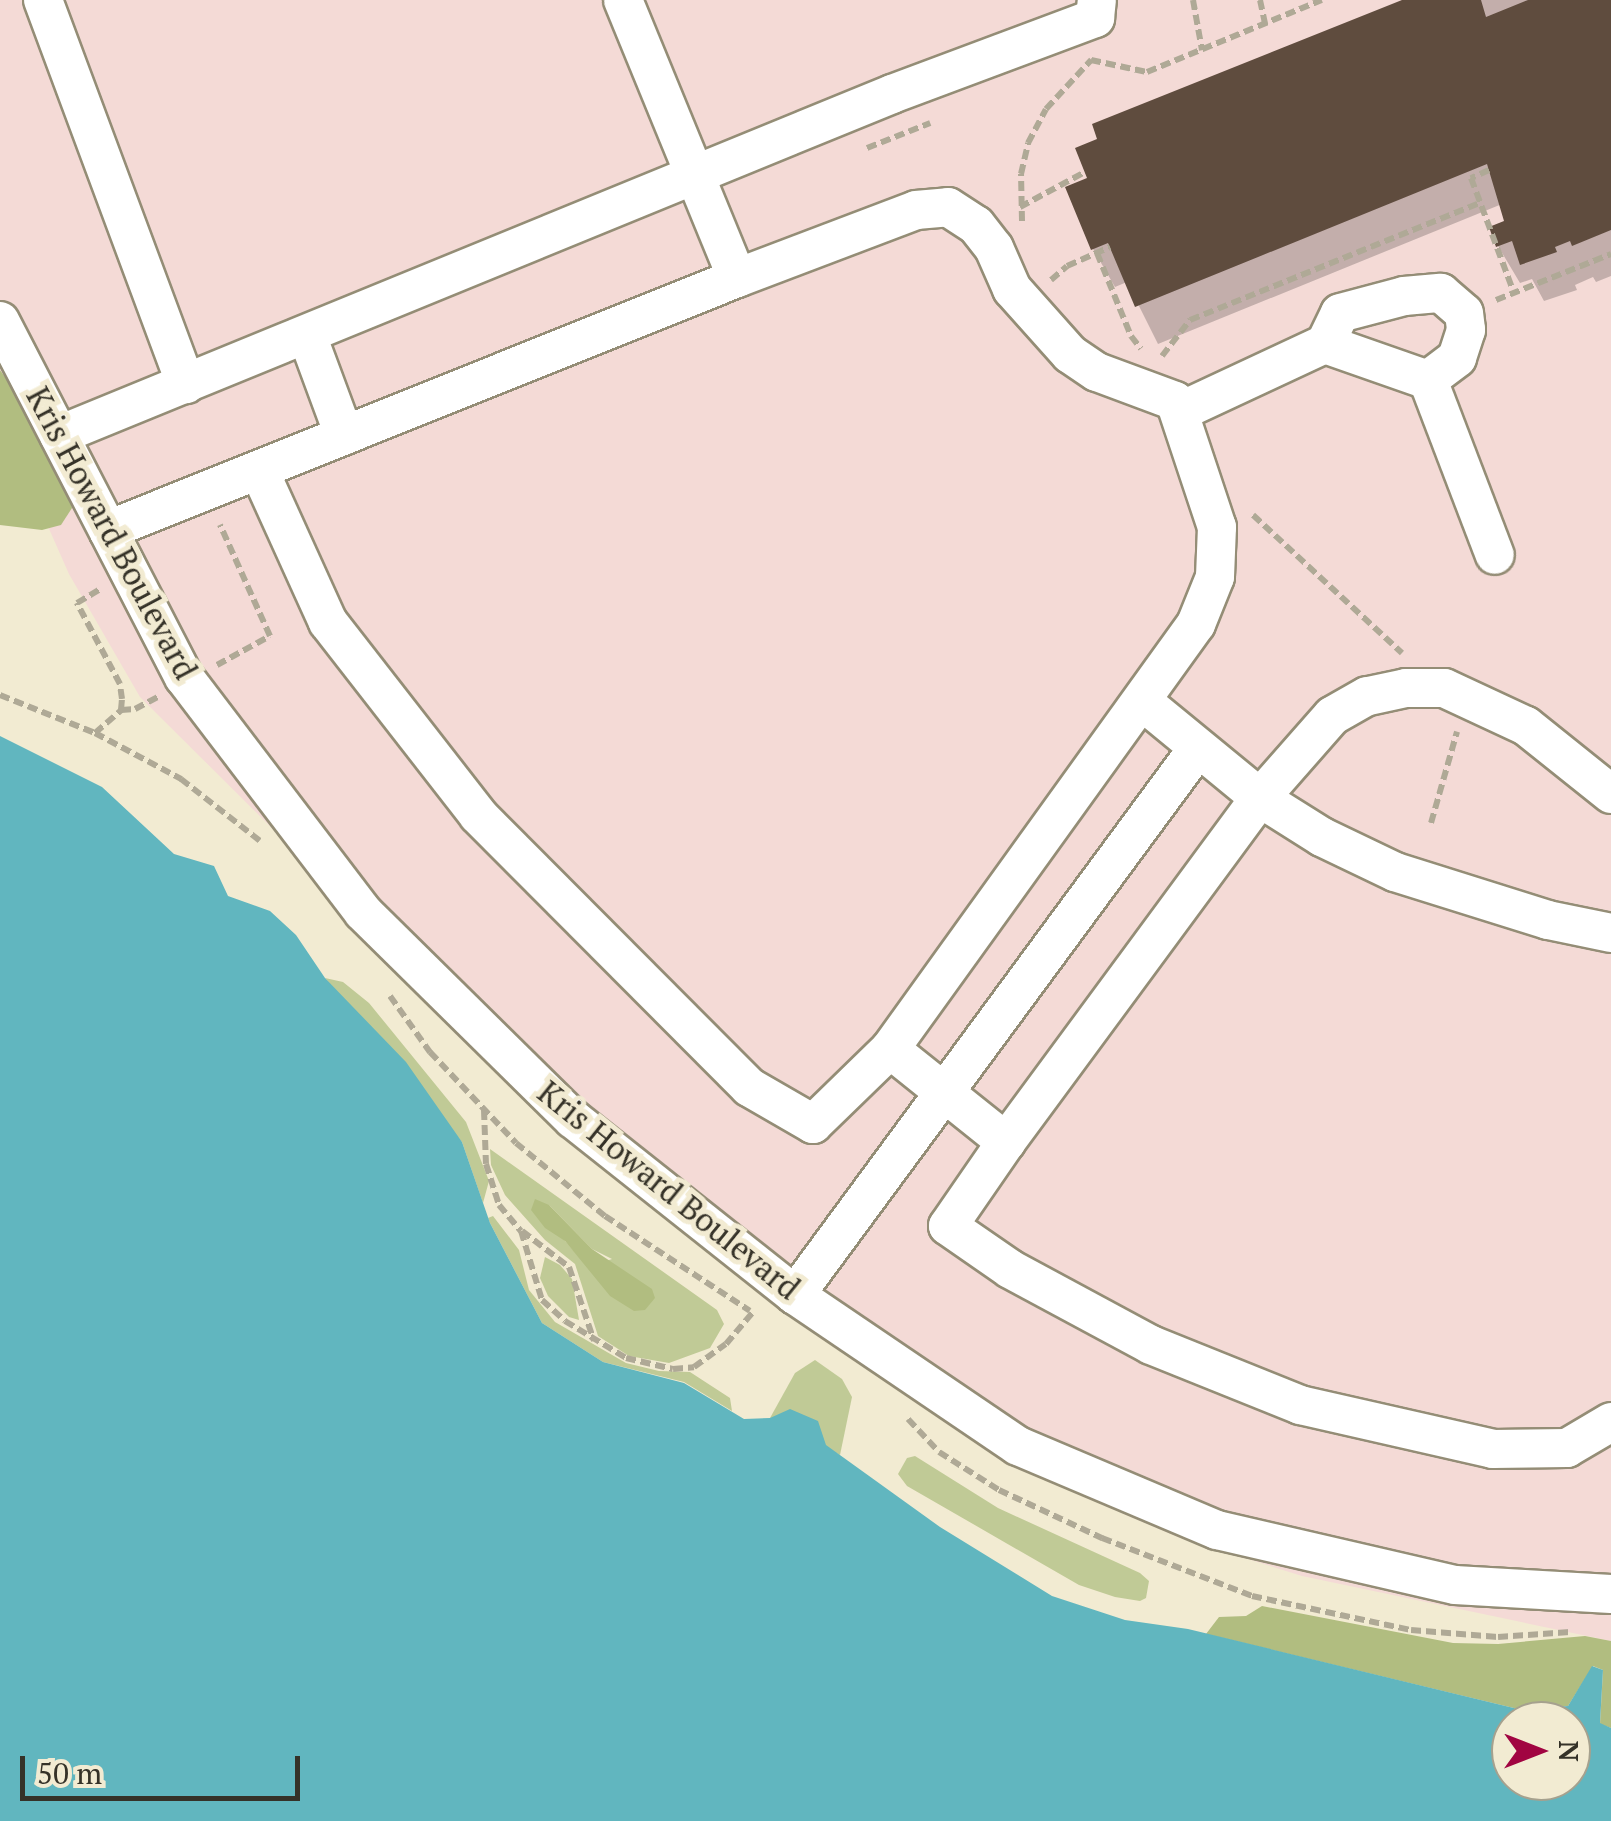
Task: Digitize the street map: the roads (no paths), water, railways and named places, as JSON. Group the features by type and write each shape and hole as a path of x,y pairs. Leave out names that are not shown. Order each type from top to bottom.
{"lane":[{"path":"43,0 186,384"},
{"path":"623,0 738,278"},
{"path":"59,436 892,94 1095,18 1096,0"},
{"path":"108,530 258,470 344,436 738,278 916,210 948,206 976,225 994,248 1012,289 1070,354 1096,372 1175,401 1218,526 1215,577 1196,624 1143,702 890,1048 813,1124 749,1087 478,815 328,622 258,470"},
{"path":"1181,411 1325,344 1340,313 1404,296 1441,293 1464,313 1466,330 1458,358 1428,380"},
{"name":"Kris Howard Boulevard","path":"0,321 188,681 363,912 574,1119 796,1295 1018,1446 1217,1530 1455,1586 1611,1594"},
{"path":"306,335 344,436"},
{"path":"1325,344 1428,380 1495,555"},
{"path":"1611,794 1526,726 1444,688 1406,688 1367,696 1332,716 1260,798 948,1226 1010,1269 1151,1345 1300,1405 1493,1449 1567,1448 1611,1422"},
{"path":"1143,702 1260,798 1322,837 1395,872 1548,920 1611,933"},
{"path":"796,1295 1198,748"},
{"path":"890,1048 1006,1142"}],"water":[{"path":"0,736 102,787 174,854 214,866 228,896 270,911 296,935 325,978 406,1062 462,1142 490,1223 542,1323 603,1362 684,1383 744,1419 770,1418 790,1409 818,1421 826,1445 940,1527 1052,1596 1125,1620 1188,1629 1491,1702 1491,1801 1591,1801 1591,1701 1571,1701 1592,1666 1603,1670 1600,1723 1611,1728 1611,1821 0,1821"}]}
